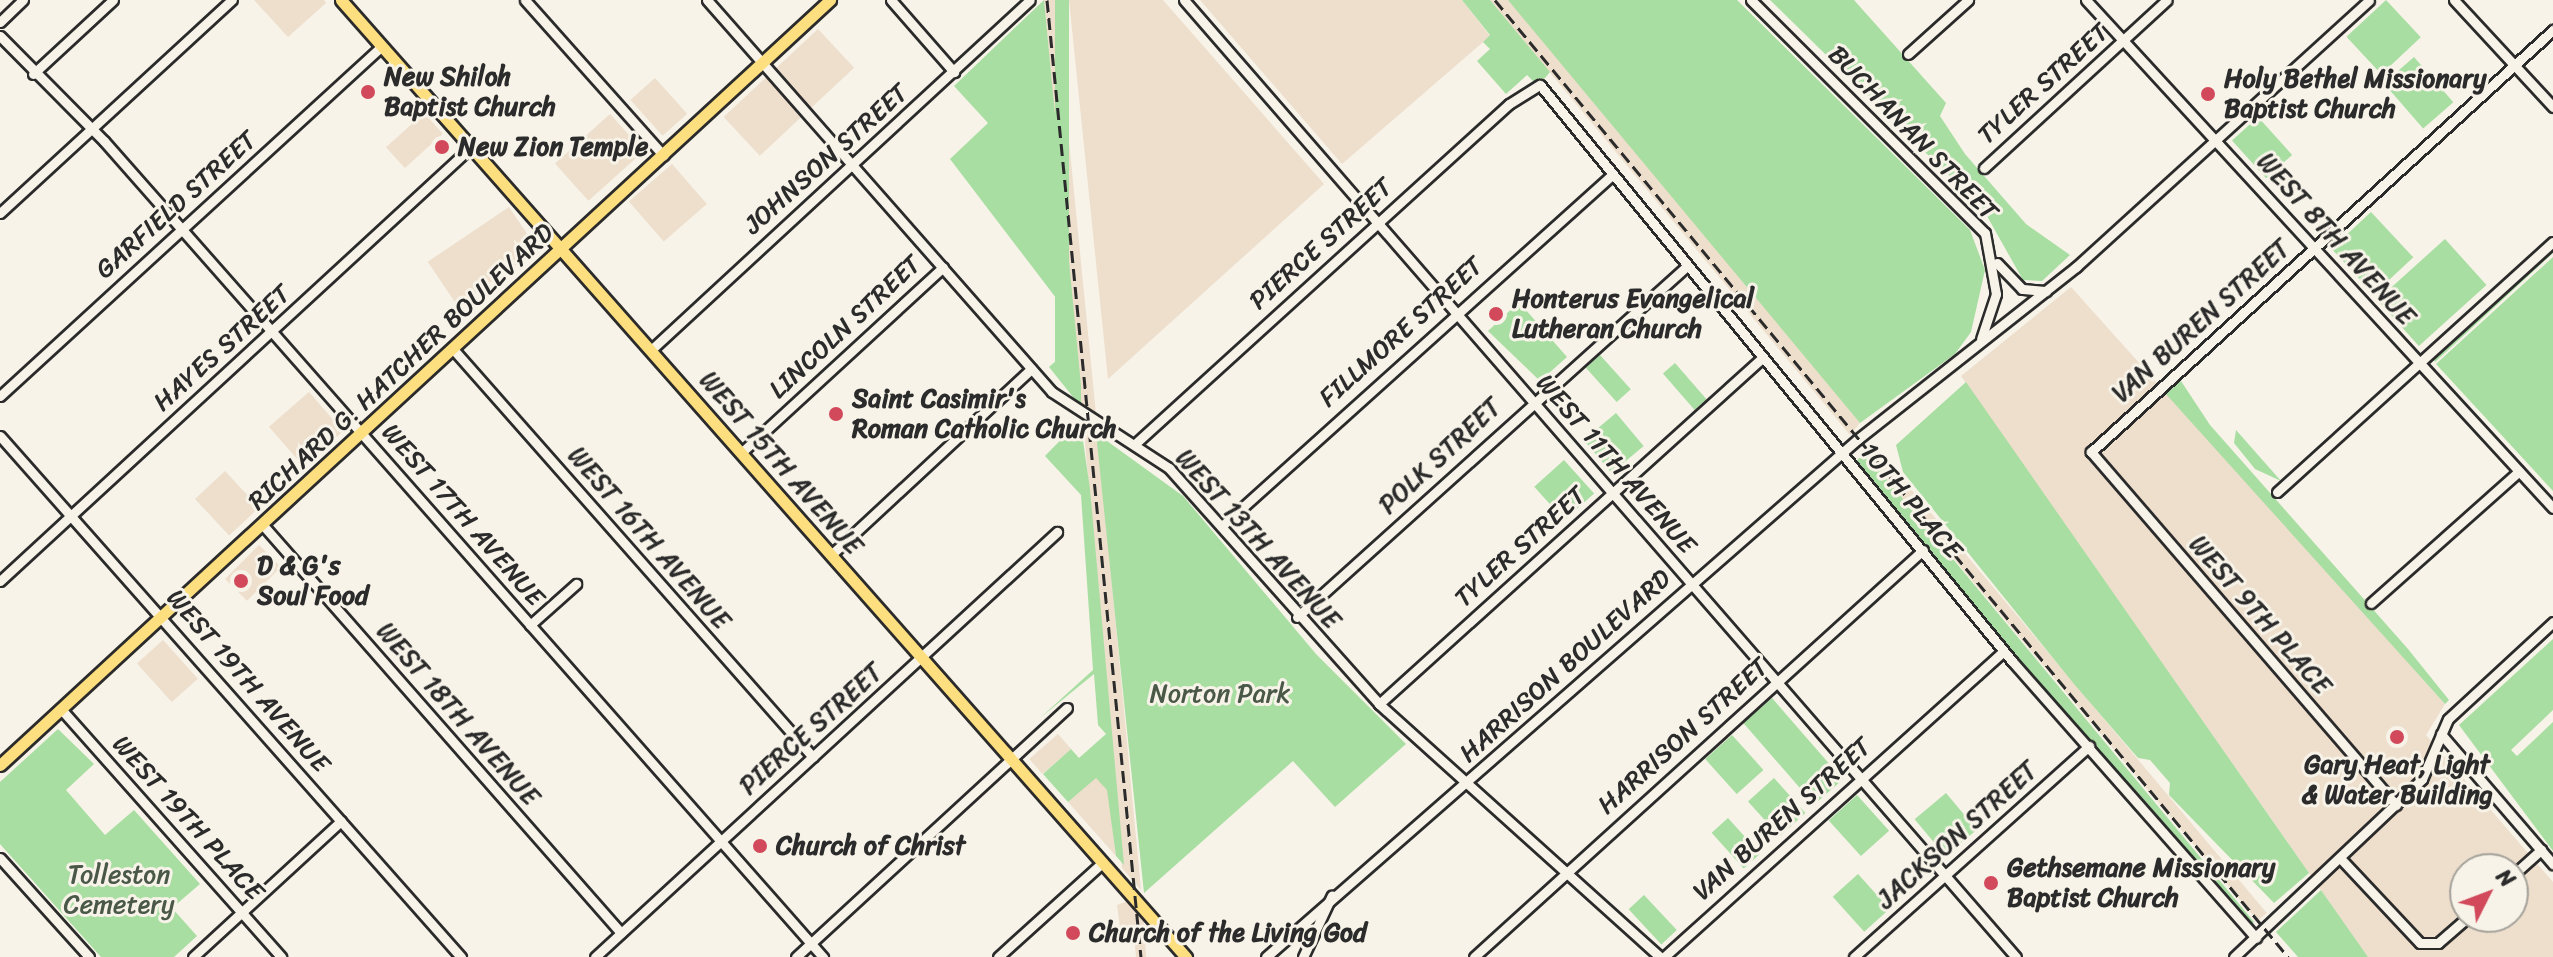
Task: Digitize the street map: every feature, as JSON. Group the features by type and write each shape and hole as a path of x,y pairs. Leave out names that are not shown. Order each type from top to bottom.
{"main road":[{"name":"WEST 15TH AVENUE","path":"341,0 1186,957"},
{"name":"RICHARD G. HATCHER BOULEVARD","path":"0,765 830,0"}],"street":[{"path":"0,22 23,0"},
{"path":"33,74 113,0"},
{"path":"0,213 232,0"},
{"path":"525,0 663,155"},
{"name":"WEST 13TH AVENUE","path":"707,0 1062,401 1136,443 1223,525 1297,617 1379,704 1466,786 1569,870 1662,957"},
{"path":"891,0 954,72"},
{"name":"JOHNSON STREET","path":"652,349 1030,0"},
{"name":"WEST 11TH AVENUE","path":"1184,0 2016,957"},
{"name":"BUCHANAN STREET","path":"1751,0 1972,217 1995,260 1992,319 1965,357"},
{"path":"1908,54 1968,0"},
{"name":"WEST 8TH AVENUE","path":"2086,0 2553,508"},
{"name":"TYLER STREET","path":"1984,168 2167,0"},
{"path":"1995,260 2022,289 2048,291 2369,0"},
{"path":"2454,0 2553,107"},
{"name":"VAN BUREN STREET","path":"2091,452 2553,30"},
{"name":"WEST 17TH AVENUE","path":"0,36 181,229 823,957"},
{"name":"GARFIELD STREET","path":"0,396 382,46"},
{"name":"PIERCE STREET","path":"1136,443 1532,85 1540,85"},
{"name":"10TH PLACE","path":"1540,85 2004,651 2256,938"},
{"name":"HAYES STREET","path":"0,581 472,146"},
{"name":"FILLMORE STREET","path":"1223,525 1612,175"},
{"path":"2277,492 2553,242"},
{"name":"POLK STREET","path":"1297,617 1533,401 1687,266"},
{"name":"LINCOLN STREET","path":"742,452 943,267"},
{"name":"HARRISON BOULEVARD","path":"1266,957 1333,893 1466,786 1691,583 1842,453 2048,291"},
{"name":"WEST 16TH AVENUE","path":"453,349 813,757"},
{"name":"TYLER STREET","path":"1379,704 1762,358"},
{"path":"832,554 1031,369"},
{"name":"WEST 19TH AVENUE","path":"0,436 461,957"},
{"name":"WEST 9TH PLACE","path":"2091,452 2396,805"},
{"path":"2371,603 2519,471"},
{"name":"WEST 18TH AVENUE","path":"262,524 621,933"},
{"name":"PIERCE STREET","path":"595,957 1057,532"},
{"name":"HARRISON STREET","path":"1474,957 1923,550"},
{"path":"530,625 576,584"},
{"path":"2234,957 2396,805 2431,766 2441,734 2456,710 2553,622"},
{"name":"VAN BUREN STREET","path":"1662,957 1859,777 2004,651"},
{"path":"796,957 1067,708"},
{"name":"WEST 19TH PLACE","path":"61,709 281,957"},
{"path":"2441,734 2553,864"},
{"name":"JACKSON STREET","path":"1854,957 2089,746"},
{"path":"193,957 341,821"},
{"path":"2529,861 2541,850"},
{"path":"0,858 89,957"},
{"path":"2341,859 2426,945 2449,930"},
{"path":"998,957 1102,863"},
{"path":"1303,957 1333,893"}],"shaded area":[{"path":"254,0 324,0 326,3 288,37"},
{"path":"1044,0 1055,0 1096,414 1081,407"},
{"path":"1069,0 1163,0 1324,184 1108,379"},
{"path":"1200,0 1462,0 1490,36 1342,164"},
{"path":"1490,0 1509,0 1634,145 1860,423 1850,435"},
{"path":"818,29 854,68 760,156 724,117"},
{"path":"655,78 687,114 663,136 630,100"},
{"path":"424,113 443,134 405,168 386,147"},
{"path":"610,114 643,151 588,201 555,164"},
{"path":"672,164 707,204 664,241 629,201"},
{"path":"509,207 538,250 457,305 428,262"},
{"path":"2071,287 2445,704 2426,735 2528,853 2449,853 2449,933 2529,933 2529,854 2553,882 2553,957 2368,957 1961,376"},
{"path":"309,392 343,431 303,466 269,427"},
{"path":"1083,419 1097,426 1141,890 1122,868"},
{"path":"1874,445 2267,913 2258,921 1865,453"},
{"path":"225,471 259,508 229,536 195,499"},
{"path":"259,545 281,567 247,601 225,579"},
{"path":"163,640 198,679 172,702 137,663"},
{"path":"1058,734 1071,749 1042,774 1029,759"},
{"path":"1096,777 1108,790 1116,856 1068,802"},
{"path":"1128,901 1144,922 1146,957 1136,957 1133,926 1120,928 1117,905"}],"green space":[{"path":"1044,0 1081,407 1049,367 1065,353 1061,322 1069,315 950,159 988,123 954,86"},
{"path":"1055,0 1069,0 1069,363 1055,363"},
{"path":"1462,0 1490,0 1550,72 1545,78 1535,83 1527,75 1506,94 1477,61 1490,49 1483,42 1490,35"},
{"path":"1508,0 1737,0 1970,230 1985,270 1971,332 1955,354 1860,423"},
{"path":"1770,0 1854,0 1946,103 1940,116 1965,154 2026,224 2070,255 2042,281 2023,280 1983,209"},
{"path":"2386,0 2421,37 2381,74 2347,37"},
{"path":"2414,57 2453,102 2423,129 2384,83"},
{"path":"2258,117 2292,155 2266,178 2232,140"},
{"path":"2371,212 2413,257 2374,294 2332,249"},
{"path":"2445,239 2486,285 2419,346 2377,300"},
{"path":"2553,248 2553,253 2435,362 2433,358"},
{"path":"2553,257 2553,491 2436,364"},
{"path":"1519,302 1567,357 1540,381 1488,331"},
{"path":"1600,355 1631,389 1617,402 1586,368"},
{"path":"1675,363 1706,399 1694,410 1663,373"},
{"path":"2181,381 2210,425 2408,649 2449,700 2445,704 2165,393"},
{"path":"1966,382 2309,873 2274,903 2169,795 2170,783 2150,760 2138,758 2074,684 1903,472 1896,445"},
{"path":"1616,413 1644,446 1611,473 1584,440"},
{"path":"1080,420 1090,489 1124,865 1116,856 1107,790 1096,778 1068,802 1043,774 1071,749 1079,758 1106,734 1098,725 1094,674 1040,718 1093,670 1081,495 1045,456"},
{"path":"2236,430 2281,481 2255,469 2234,443"},
{"name":"Norton Park","path":"1096,433 1183,496 1316,654 1406,744 1335,807 1293,761 1144,893"},
{"path":"1865,453 2254,922 2251,925 2018,663 1854,463"},
{"path":"1564,460 1594,493 1564,520 1534,487"},
{"path":"2553,639 2553,710 2511,750 2517,756 2553,722 2553,851 2459,725"},
{"path":"1772,698 1843,780 1814,804 1743,723"},
{"name":"Tolleston Cemetery","path":"58,729 94,764 66,790 105,835 134,810 200,884 172,908 197,936 174,957 101,957 0,844 0,782"},
{"path":"1732,735 1763,770 1737,794 1705,759"},
{"path":"1774,778 1805,813 1779,836 1748,801"},
{"path":"1946,793 1977,830 1945,856 1915,819"},
{"path":"1857,795 1889,831 1861,856 1829,820"},
{"path":"1728,818 1760,854 1744,868 1712,833"},
{"path":"1858,874 1889,909 1864,932 1833,897"},
{"path":"2321,890 2368,957 2298,957 2276,932"},
{"path":"1644,895 1677,930 1661,944 1629,909"}],"railway":[{"path":"1047,0 1141,957"},
{"path":"1495,0 2288,957"}],"place":[{"name":"New Shiloh Baptist Church","path":"368,92"},
{"name":"Holy Bethel Missionary Baptist Church","path":"2208,94"},
{"name":"New Zion Temple","path":"442,147"},
{"name":"Honterus Evangelical Lutheran Church","path":"1496,314"},
{"name":"Saint Casimir's Roman Catholic Church","path":"836,414"},
{"name":"D & G's Soul Food","path":"241,581"},
{"name":"Gary Heat, Light & Water Building","path":"2397,737"},
{"name":"Church of Christ","path":"760,846"},
{"name":"Gethsemane Missionary Baptist Church","path":"1991,883"},
{"name":"Church of the Living God","path":"1073,933"}]}
